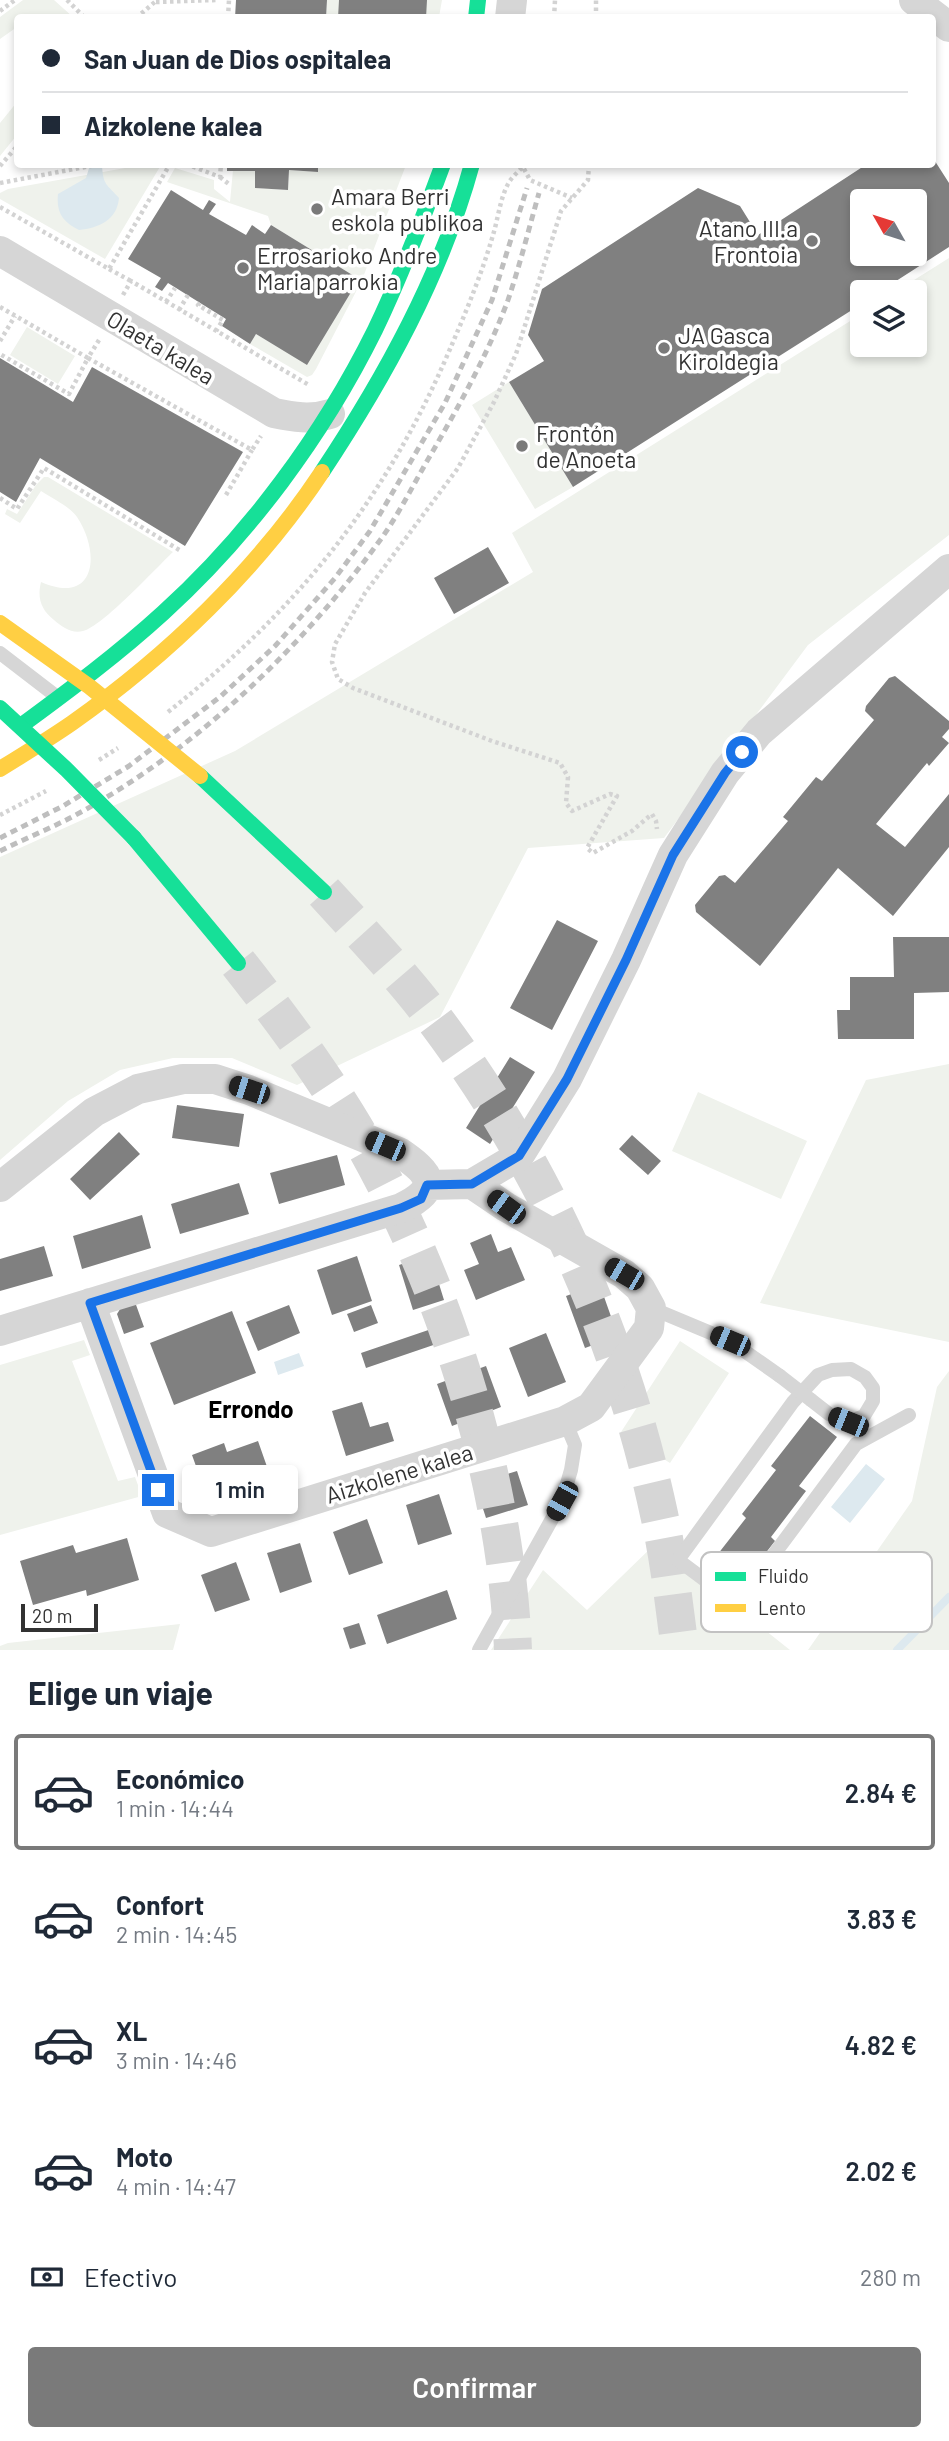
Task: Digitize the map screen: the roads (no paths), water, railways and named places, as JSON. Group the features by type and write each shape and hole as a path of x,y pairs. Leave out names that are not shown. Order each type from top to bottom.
{"main road":[{"path":"7,734 60,699 156,621 242,531 292,468 330,414 376,332 425,220 442,168"},
{"path":"0,769 77,720 175,640 262,550 302,500 345,439 401,342 451,228 471,168"},
{"path":"0,623 100,695 200,776 324,892"},
{"path":"0,708 134,838 238,963"}],"street":[{"path":"914,0 932,14"},
{"name":"Olaeta kalea","path":"0,251 274,413 302,418 330,414"},
{"path":"274,413 288,441 292,468"},
{"path":"427,1185 472,1184 519,1156 567,1079 626,960 668,866 725,773 759,732 949,569"},
{"path":"0,1187 94,1112 138,1089 183,1079 215,1079 237,1086 399,1152 421,1167 427,1175 427,1185 421,1199 401,1208 0,1331"},
{"path":"472,1184 506,1207 624,1274 640,1288 651,1308"},
{"name":"Aizkolene kalea","path":"90,1303 167,1513 211,1532 565,1421 591,1407 649,1328 651,1308"}],"lane":[{"path":"0,653 60,699"},
{"path":"651,1308 730,1341 780,1376 802,1393 811,1400 830,1414 848,1422 864,1416 873,1402 873,1388 865,1377 851,1369 832,1370 818,1375 802,1393 793,1402 678,1560 701,1577"},
{"path":"776,1552 856,1444 909,1415"},
{"path":"479,1650 562,1501 575,1445 565,1421"}],"waterway":[{"path":"932,1614 949,1597"},
{"path":"897,1650 915,1632"}],"tunnel":[{"path":"324,892 408,985 462,1057 501,1116 568,1243 597,1308 642,1444 666,1548 680,1650"},
{"path":"238,963 299,1043 354,1127 386,1185 442,1313 483,1448 498,1516 508,1584 513,1650"}],"railway":[{"path":"0,838 63,806 129,766 220,697 275,646 335,578 370,531 445,403 492,300 527,188"},
{"path":"0,851 72,817 117,791 201,731 277,661 347,584 399,511 482,360 508,300 539,193"}],"place":[{"name":"Amara Berri eskola publikoa","path":"317,209"},
{"name":"Atano III.a Frontoia","path":"812,241"},
{"name":"Errosarioko Andre Maria parrokia","path":"243,268"},
{"name":"JA Gasca Kiroldegia","path":"664,348"},
{"name":"Frontón de Anoeta","path":"522,446"}],"district":[{"name":"Errondo","path":"251,1408"}]}
